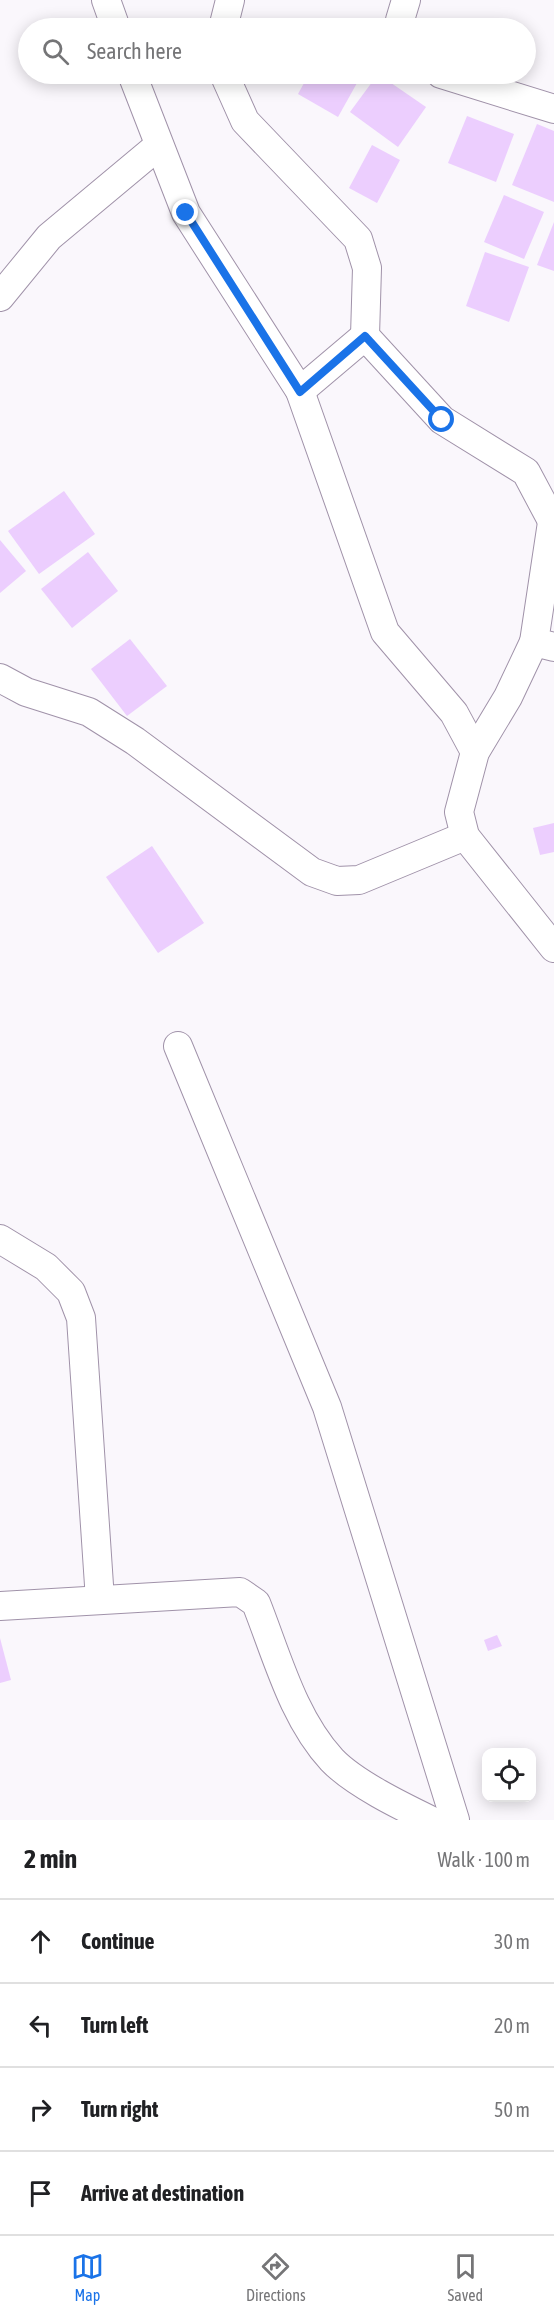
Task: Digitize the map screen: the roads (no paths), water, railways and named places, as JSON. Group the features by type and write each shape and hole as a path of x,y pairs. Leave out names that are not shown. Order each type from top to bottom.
{"street":[{"path":"106,0 112,18"},
{"path":"226,18 230,0"},
{"path":"401,18 406,0"},
{"path":"136,84 186,213 300,392 385,632 454,713 475,752"},
{"path":"228,84 245,121 358,239 367,268 365,336 442,420 526,472 552,514 546,573 544,645 508,697 475,752 459,812 465,836 554,948"},
{"path":"473,84 554,109"},
{"path":"0,297 49,237 158,146"},
{"path":"300,392 365,336"},
{"path":"0,678 26,692 88,712 135,741 312,872 338,881 358,880 465,836"},
{"path":"178,1046 327,1407 455,1820"},
{"path":"0,1239 46,1268 71,1292 81,1318 100,1600"},
{"path":"0,1606 240,1592 256,1604 300,1715 333,1761 386,1799 430,1820"}]}
